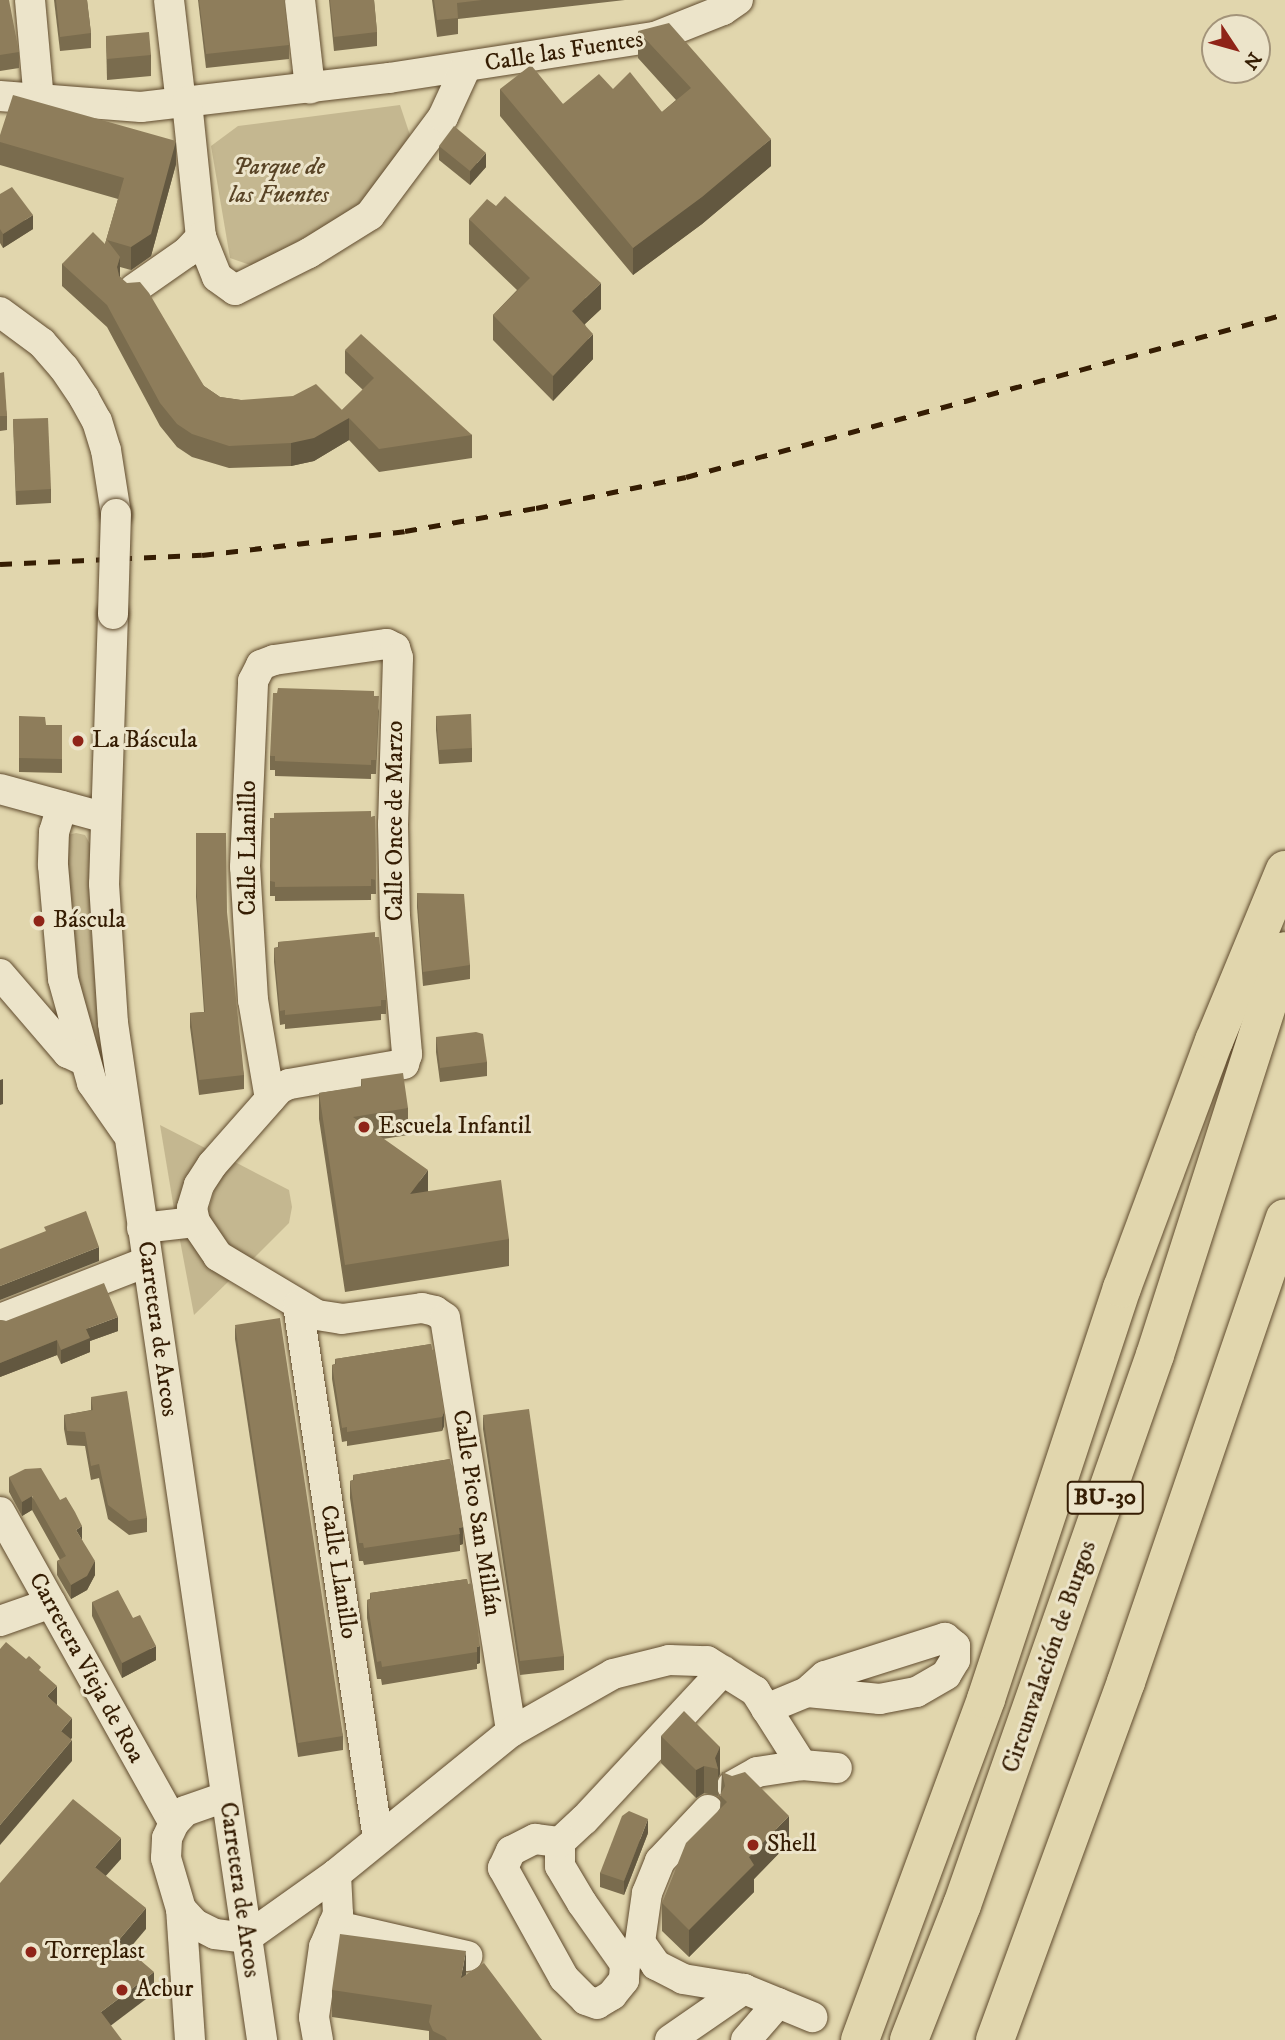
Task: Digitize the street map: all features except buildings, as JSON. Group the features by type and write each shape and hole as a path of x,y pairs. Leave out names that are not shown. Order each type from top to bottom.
{"highway":[{"path":"860,2040 986,1699 1122,1287 1214,1041 1285,870"},
{"name":"Circunvalación de Burgos","path":"909,2040 962,1905 1155,1355 1285,951"},
{"name":"BU-30","path":"995,2040 1126,1682 1285,1218"}],"street":[{"path":"30,0 39,100"},
{"path":"169,0 184,102"},
{"path":"300,0 310,88"},
{"name":"Calle las Fuentes","path":"0,96 141,107 310,88 655,37 723,10 737,0"},
{"name":"Calle las Fuentes","path":"184,102 201,237 217,277 235,290 250,285 370,215 443,117 466,67"},
{"path":"134,289 187,252 201,237"},
{"name":"Carretera de Arcos","path":"0,312 42,344 64,368 84,398 106,450 116,514 104,884 113,1023 262,2040"},
{"name":"Calle Once de Marzo","path":"270,1099 289,1084 404,1064 407,1054 395,916 393,824 398,657 396,648 387,644 327,650"},
{"name":"Calle Llanillo","path":"270,1099 253,1000 245,867 253,681 261,665 327,650"},
{"path":"0,789 106,818"},
{"path":"62,806 54,832 54,878 63,979 83,1060 92,1083 129,1136"},
{"path":"0,974 68,1053 83,1060"},
{"path":"270,1099 212,1165 199,1185 192,1208 195,1222 218,1256 298,1305"},
{"path":"142,1228 195,1222"},
{"path":"0,1319 146,1262"},
{"name":"Calle Llanillo","path":"298,1305 378,1839"},
{"name":"Calle Pico San Millán","path":"298,1305 334,1319 422,1308 435,1311 445,1318 511,1732"},
{"name":"Carretera Vieja de Roa","path":"0,1513 124,1739 174,1823"},
{"path":"0,1620 51,1603"},
{"path":"181,1909 195,1924 215,1934 246,1938 336,1874 511,1732 613,1674 668,1660 706,1661 755,1691 802,1765"},
{"path":"560,1842 535,1839 511,1851 503,1868 564,1978 586,2000 597,2004 612,1995 624,1980 625,1964 582,1903 560,1866 560,1842 584,1820 723,1671"},
{"path":"766,1709 807,1692"},
{"path":"732,1786 757,1772 802,1765 837,1768"},
{"path":"190,2040 181,1909 166,1858 167,1838 174,1823 186,1811 225,1797"},
{"path":"708,1810 660,1861 647,1893 640,1942 656,1965 683,1979 744,1989 812,2017"},
{"path":"318,2040 314,2017 318,1979 324,1948 338,1914 336,1874"},
{"path":"333,1926 467,1956"},
{"path":"670,2040 744,1989"},
{"path":"746,2040 778,2003"}],"green space":[{"name":"Parque de las Fuentes","path":"400,105 410,135 363,205 253,266 230,258 211,146 238,126"},
{"path":"68,835 85,835 90,844 90,923 104,1078 93,1065 61,883"},
{"path":"160,1125 209,1150 180,1204 174,1209"},
{"path":"233,1161 289,1190 292,1207 289,1223 248,1264 225,1247 214,1231 208,1212 217,1181"},
{"path":"179,1235 187,1236 231,1279 194,1315"}],"railway":[{"path":"0,564 202,555 405,531 536,508 686,477 1285,314"}],"place":[{"name":"La Báscula","path":"78,741"},
{"name":"Báscula","path":"39,921"},
{"name":"Escuela Infantil","path":"364,1127"},
{"name":"Shell","path":"753,1845"},
{"name":"Torreplast","path":"31,1952"},
{"name":"Acbur","path":"122,1990"}]}
